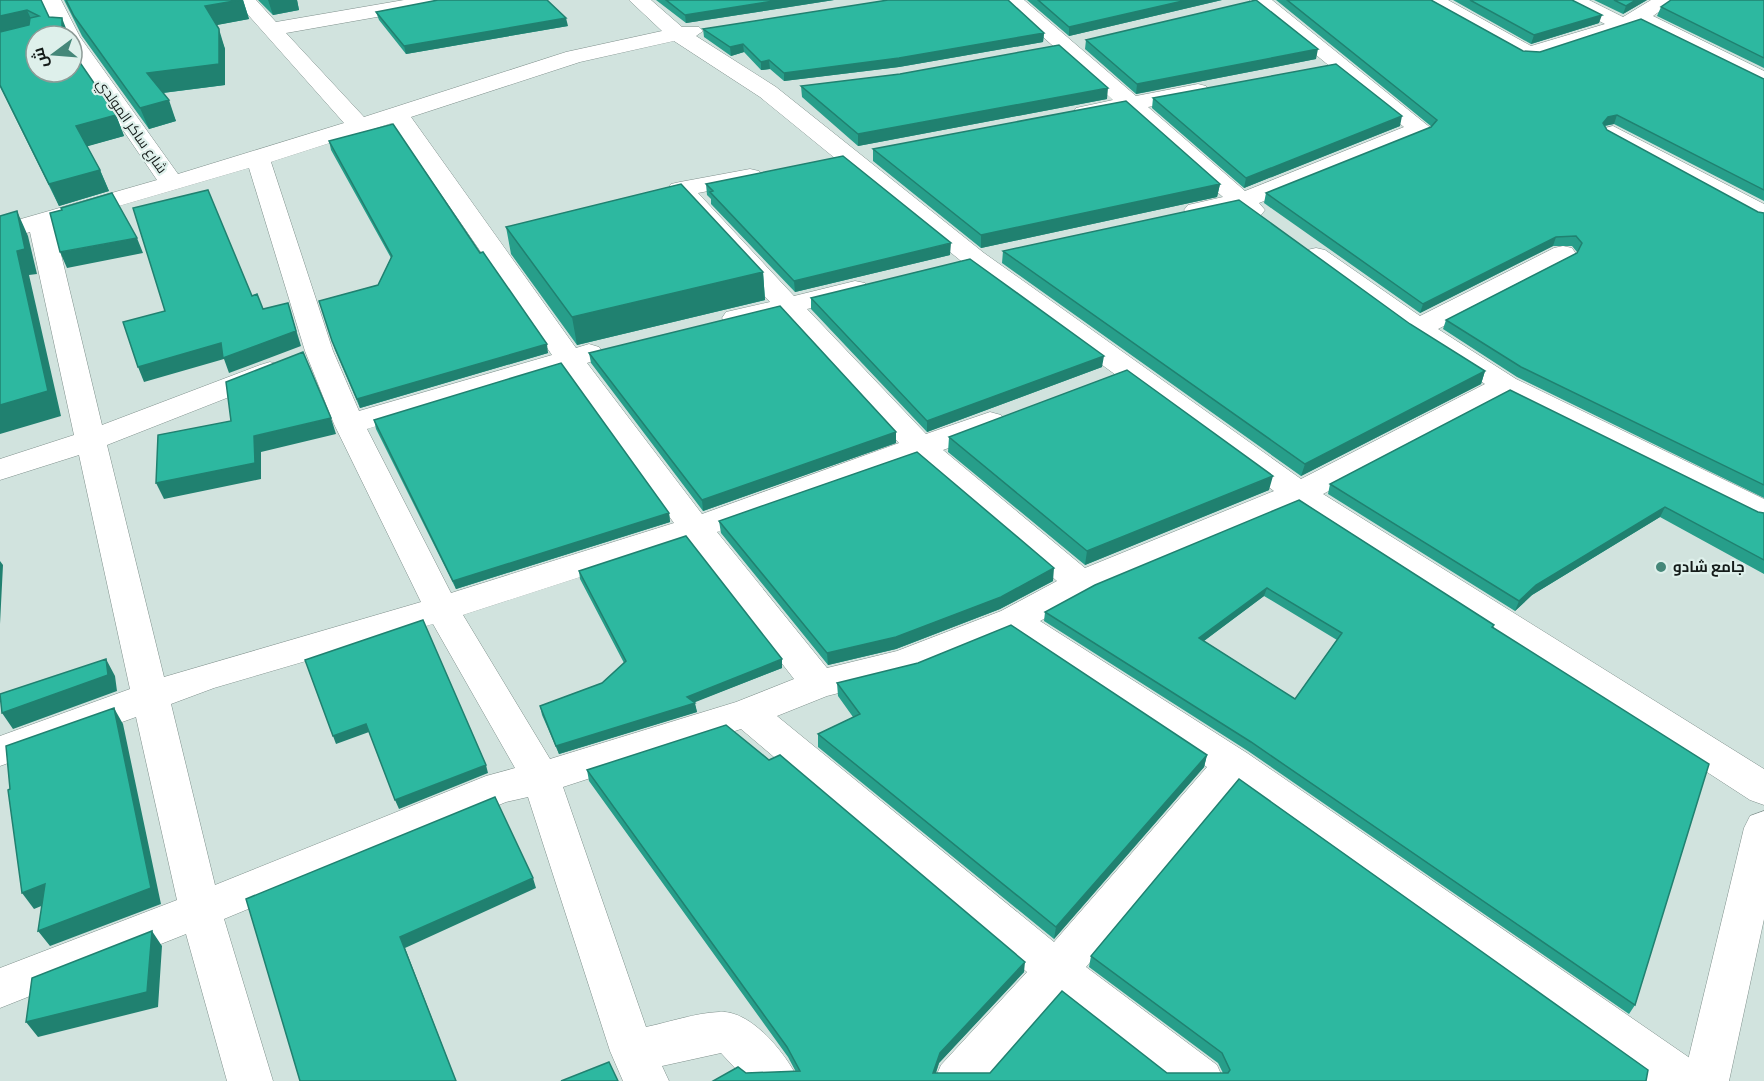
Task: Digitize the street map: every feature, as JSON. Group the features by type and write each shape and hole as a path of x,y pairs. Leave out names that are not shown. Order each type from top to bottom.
{"street":[{"name":"شارع ساكر المولدي","path":"51,0 59,24"},
{"path":"245,0 359,124"},
{"path":"272,29 439,0"},
{"path":"639,0 676,33 780,90 848,158 975,259 1299,493 1764,789"},
{"path":"1012,0 1076,43 1129,104 1240,201 1418,328 1506,385 1764,512"},
{"path":"1171,216 1240,201 1419,129 1258,0 1236,5"},
{"path":"1433,0 1529,53 1630,21 1665,0"},
{"path":"1573,0 1630,21 1764,80"},
{"path":"0,233 258,158 574,57 676,33 711,28"},
{"path":"1035,52 1076,43"},
{"name":"شارع ساكر المولدي","path":"84,64 172,183"},
{"path":"1314,68 1337,64"},
{"path":"1059,117 1221,86"},
{"path":"397,114 497,238 569,358 695,528 819,684"},
{"path":"1613,133 1764,214"},
{"path":"814,164 883,151"},
{"path":"258,158 319,351 349,424 442,609 541,778 639,1066 721,1032 740,1039 776,1081"},
{"path":"770,172 669,192 787,306 921,448 1081,583"},
{"path":"40,222 200,910 250,1081"},
{"path":"942,267 1010,252"},
{"path":"1418,328 1563,254"},
{"path":"706,325 875,284"},
{"path":"349,424 569,358 615,347"},
{"path":"0,470 92,439 319,351"},
{"path":"1096,382 1129,370"},
{"path":"0,988 200,910 500,787 541,778 747,713 819,684 904,663 1013,620 1081,583 1299,493 1506,385"},
{"path":"0,751 205,676 442,609 695,528 1019,411"},
{"path":"1013,620 1233,764 1684,1081"},
{"path":"747,713 1057,970 1201,1081"},
{"path":"957,1081 1057,970 1233,764"},
{"path":"1706,1081 1764,828"}],"building":[{"path":"0,0 41,0 49,17 62,18 62,24 29,24 30,18 39,16 27,10 0,16"},
{"path":"66,0 240,0 205,6 219,29 219,64 147,73 169,100 140,108 84,30 84,24 80,24"},
{"path":"438,0 547,0 566,18 404,46 376,12"},
{"path":"666,0 780,0 685,15"},
{"path":"888,0 1008,0 1044,33 899,58 784,73 769,60 761,62 743,44 730,47 703,29"},
{"path":"1038,0 1187,0 1069,27"},
{"path":"1256,0 1318,49 1137,84 1086,40"},
{"path":"1287,0 1431,0 1523,51 1540,52 1641,19 1764,79 1764,190 1617,115 1608,117 1603,123 1607,130 1758,212 1764,213 1764,485 1521,367 1446,320 1577,253 1582,243 1576,236 1556,237 1423,304 1266,193 1431,127 1437,120"},
{"path":"1470,0 1572,0 1602,15 1534,35"},
{"path":"1614,0 1636,0 1626,6"},
{"path":"1671,0 1764,0 1764,58 1661,7"},
{"path":"24,26 24,84 84,84 84,68 116,115 76,126 100,170 49,184 0,85 0,32"},
{"path":"1059,45 1108,88 858,134 801,86 900,74"},
{"path":"1336,64 1402,116 1246,178 1153,98"},
{"path":"1126,101 1220,184 981,235 873,149"},
{"path":"393,124 480,253 483,252 547,344 357,399 332,341 319,301 378,285 392,256 329,141"},
{"path":"843,156 951,243 794,281 710,192 713,191 706,184"},
{"path":"681,184 763,272 572,317 506,227"},
{"path":"208,190 252,296 257,294 263,309 288,303 296,331 223,358 221,343 138,367 123,322 165,311 133,208"},
{"path":"112,193 137,238 60,252 50,213"},
{"path":"1239,200 1410,324 1485,371 1305,464 1003,251"},
{"path":"17,211 25,249 17,251 48,391 0,405 0,216"},
{"path":"970,259 1104,356 927,421 811,298"},
{"path":"780,306 896,432 702,500 589,353"},
{"path":"303,352 331,418 254,436 255,463 156,483 158,435 231,421 226,382"},
{"path":"561,363 669,513 453,581 374,420"},
{"path":"1127,370 1273,476 1087,551 949,437"},
{"path":"1510,390 1764,513 1764,560 1665,507 1536,585 1519,601 1330,484"},
{"path":"917,452 1054,568 1001,597 896,637 827,653 719,521"},
{"path":"1299,500 1494,625 1492,627 1709,764 1635,1005 1251,742 1045,612 1095,585","holes":["1267,588 1342,633 1295,699 1199,638"]},
{"path":"686,536 782,659 687,697 695,703 556,746 540,706 602,683 626,661 579,571"},
{"path":"423,620 486,765 395,800 366,724 333,736 305,660"},
{"path":"1011,625 1207,755 1056,927 818,734 860,714 837,683 918,663"},
{"path":"106,659 108,675 2,713 0,694"},
{"path":"114,708 151,888 38,931 45,884 22,893 8,790 10,789 6,746"},
{"path":"726,725 769,760 780,755 1025,962 940,1053 933,1073 990,1073 1062,991 1167,1073 1228,1073 1230,1070 1222,1053 1091,956 1239,779 1648,1070 1646,1081 713,1081 738,1067 746,1073 800,1071 787,1047 587,770"},
{"path":"495,797 533,878 400,937 456,1081 300,1081 246,899"},
{"path":"152,931 147,992 26,1022 32,978"},
{"path":"609,1062 618,1081 561,1081"}],"place":[{"name":"جامع شادو","path":"1661,567"}]}
